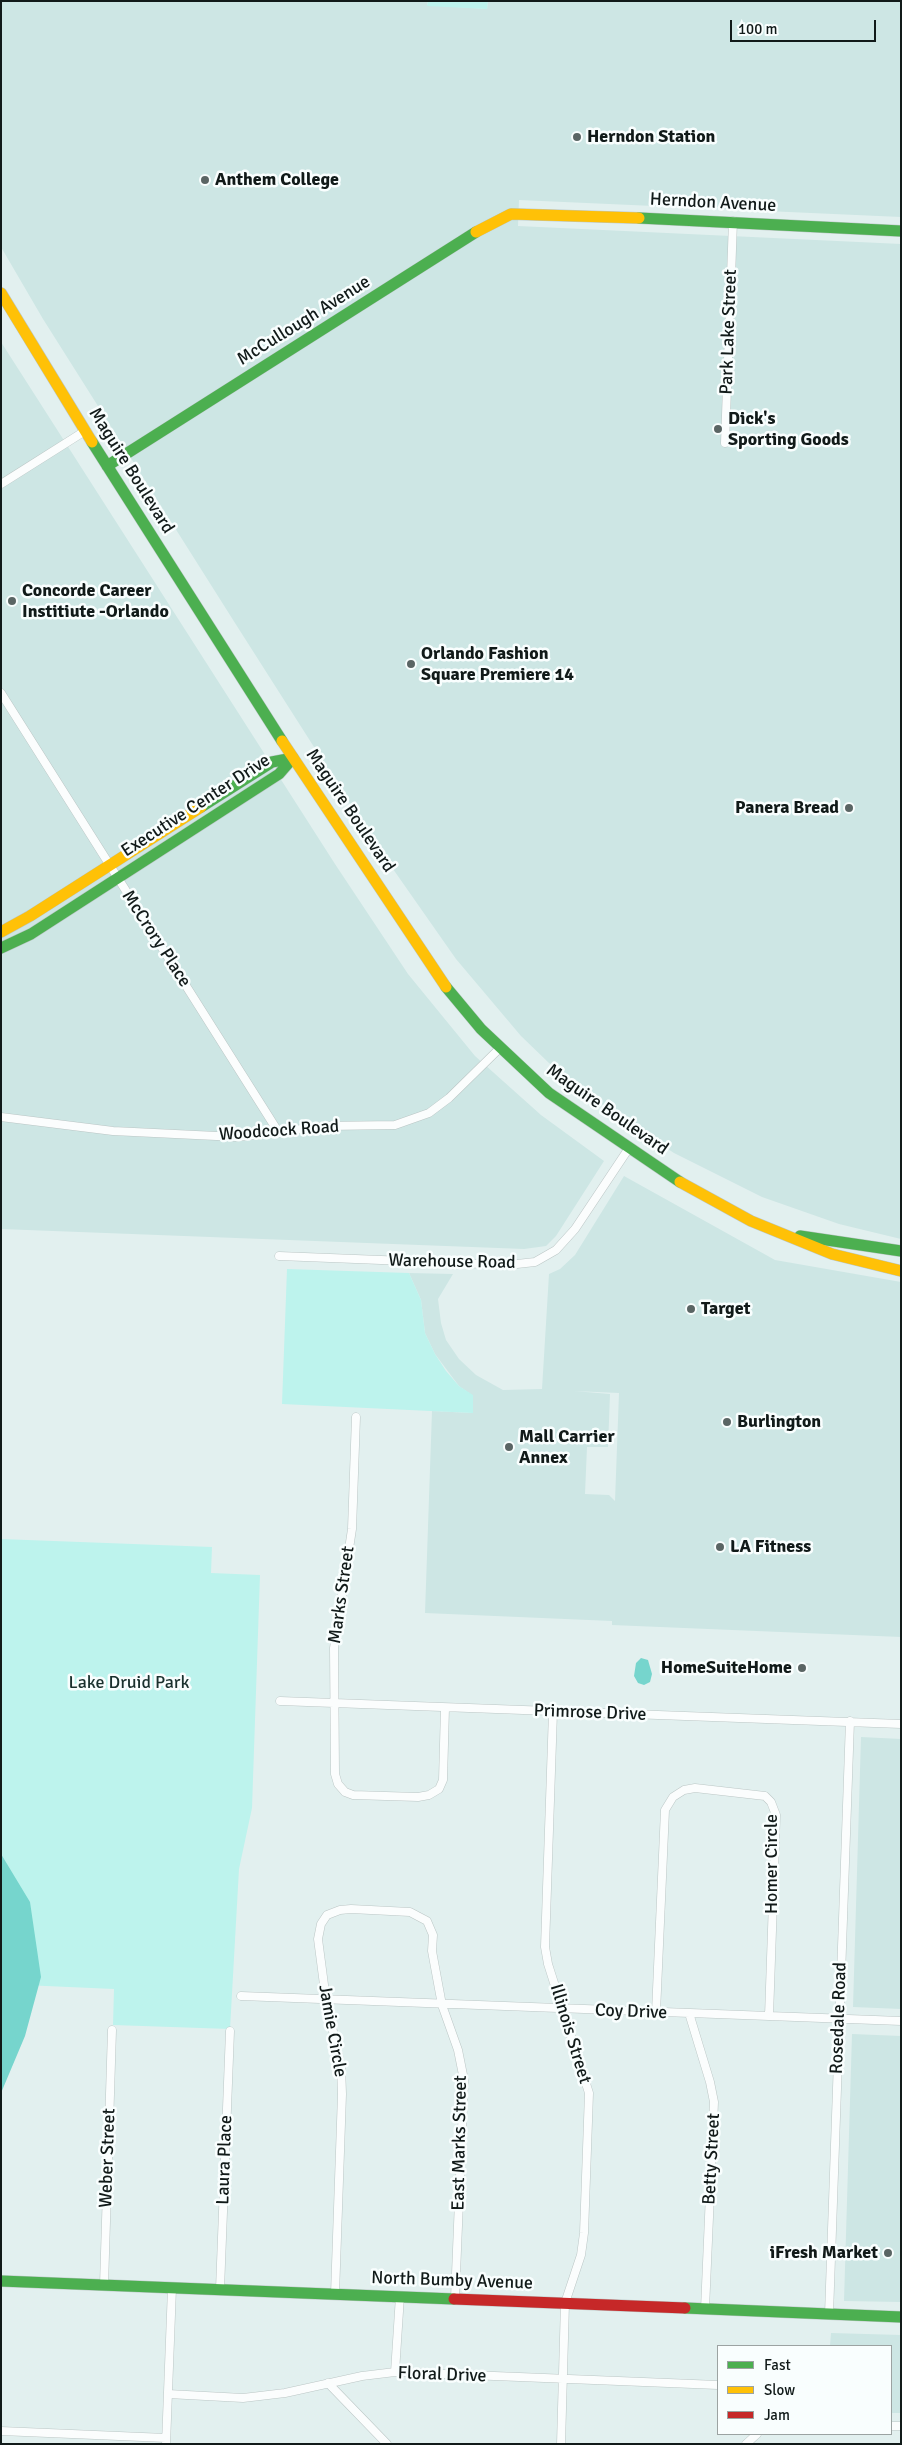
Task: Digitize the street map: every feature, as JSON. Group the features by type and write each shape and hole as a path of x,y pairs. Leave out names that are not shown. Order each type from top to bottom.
{"street":[{"name":"McCullough Avenue","path":"107,466 484,227 511,214 523,214"},
{"name":"Herndon Avenue","path":"523,214 901,231"},
{"name":"Park Lake Street","path":"725,443 733,222"},
{"name":"Maguire Boulevard","path":"1,293 84,431 294,758 448,989 500,1048 549,1093 695,1192 751,1221 832,1254 901,1272"},
{"path":"1,484 84,431"},
{"name":"McCrory Place","path":"1,693 279,1133"},
{"name":"Executive Center Drive","path":"1,932 272,762 294,758"},
{"name":"Executive Center Drive","path":"1,948 30,934 279,774 294,758"},
{"name":"Woodcock Road","path":"1,1117 113,1131 238,1137 326,1126 395,1125 406,1123 429,1113 449,1098 500,1048"},
{"name":"Warehouse Road","path":"279,1256 508,1265 535,1262 556,1250 575,1229 629,1148"},
{"name":"Maguire Boulevard","path":"786,1235 848,1242 901,1251"},
{"name":"Marks Street","path":"356,1417 352,1529 334,1648 335,1774 338,1784 345,1792 353,1795 418,1797 429,1795 439,1790 443,1780 445,1708"},
{"name":"Primrose Drive","path":"280,1701 901,1724"},
{"name":"Illinois Street","path":"553,1712 545,1947 548,1964 589,2093 584,2233 581,2255 565,2303 561,2444"},
{"name":"Rosedale Road","path":"829,2314 850,1721"},
{"name":"Homer Circle","path":"656,2012 665,1810 673,1797 684,1790 695,1788 751,1792 764,1796 772,1802 776,1814 769,2016"},
{"name":"Jamie Circle","path":"335,2294 342,2067 326,2000 318,1939 321,1924 327,1915 340,1910 410,1912"},
{"name":"East Marks Street","path":"410,1912 427,1921 432,1935 432,1951 442,2005 458,2050 464,2080 456,2298"},
{"name":"Coy Drive","path":"241,1996 563,2010 901,2021"},
{"name":"Betty Street","path":"688,2013 710,2082 714,2102 705,2308"},
{"name":"Weber Street","path":"104,2285 112,2030"},
{"name":"Laura Place","path":"220,2289 230,2031"},
{"name":"North Bumby Avenue","path":"1,2281 901,2317"},
{"path":"1,2430 166,2441 172,2288"},
{"path":"395,2372 400,2296"},
{"name":"Floral Drive","path":"168,2394 244,2398 285,2393 362,2376 395,2372 717,2385"},
{"path":"328,2383 387,2444"},
{"path":"746,2444 756,2435"}],"shaded area":[{"path":"1,1 428,1 427,5 487,9 488,1 901,1 901,217 519,200 518,226 901,244 901,1239 839,1224 762,1197 674,1153 612,1112 549,1063 521,1036 456,959 379,849 43,319 1,247"},
{"path":"1,342 335,864 408,974 475,1056 541,1115 604,1161 556,1236 546,1246 524,1249 1,1229"},
{"path":"624,1176 775,1260 901,1282 901,1637 612,1625 612,1621 425,1613 432,1411 472,1413 473,1396 459,1386 435,1354 425,1333 421,1300 409,1273 453,1274 438,1299 441,1323 446,1340 459,1359 476,1375 503,1390 542,1389 549,1274 560,1269 575,1255","holes":["574,1391 619,1393 615,1501 609,1495 585,1494 587,1447 608,1447 610,1394"]},
{"path":"641,1658 648,1660 652,1674 650,1682 644,1685 638,1683 634,1676 636,1663"},
{"path":"861,1737 901,1739 901,2009 853,2007"},
{"path":"1,1854 30,1902 41,1977 25,2036 1,2093"},
{"path":"852,2034 901,2036 901,2302 844,2301"},
{"path":"831,2333 901,2335 901,2413 892,2413 892,2345 830,2345"}],"green space":[{"path":"428,1 488,1 487,9 427,6"},
{"path":"287,1269 409,1273 421,1300 425,1333 446,1371 459,1386 473,1395 473,1413 282,1404"},
{"name":"Lake Druid Park","path":"1,1539 212,1547 211,1573 260,1575 252,1808 239,1869 230,2029 113,2025 114,1989 1,1984"}],"traffic: fast":[{"path":"639,218 901,231"},
{"path":"107,466 476,232"},
{"path":"92,442 282,741"},
{"path":"201,807 272,762 293,758"},
{"path":"1,948 31,934 279,774 293,758"},
{"path":"446,987 481,1029 549,1093 680,1182"},
{"path":"800,1236 901,1251"},
{"path":"1,2281 454,2299"},
{"path":"685,2308 901,2317"}],"traffic: slow":[{"path":"476,232 511,214 639,218"},
{"path":"1,293 92,442"},
{"path":"282,741 446,987"},
{"path":"1,932 30,916 201,807"},
{"path":"680,1182 751,1221 832,1254 901,1271"}],"traffic: jam":[{"path":"454,2299 685,2308"}],"place":[{"name":"Herndon Station","path":"577,137"},
{"name":"Anthem College","path":"205,180"},
{"name":"Dick's Sporting Goods","path":"718,429"},
{"name":"Concorde Career Institiute -Orlando","path":"12,601"},
{"name":"Orlando Fashion Square Premiere 14","path":"411,664"},
{"name":"Panera Bread","path":"849,808"},
{"name":"Target","path":"691,1309"},
{"name":"Burlington","path":"727,1422"},
{"name":"Mall Carrier Annex","path":"509,1447"},
{"name":"LA Fitness","path":"720,1547"},
{"name":"HomeSuiteHome","path":"802,1668"},
{"name":"iFresh Market","path":"888,2253"}]}
